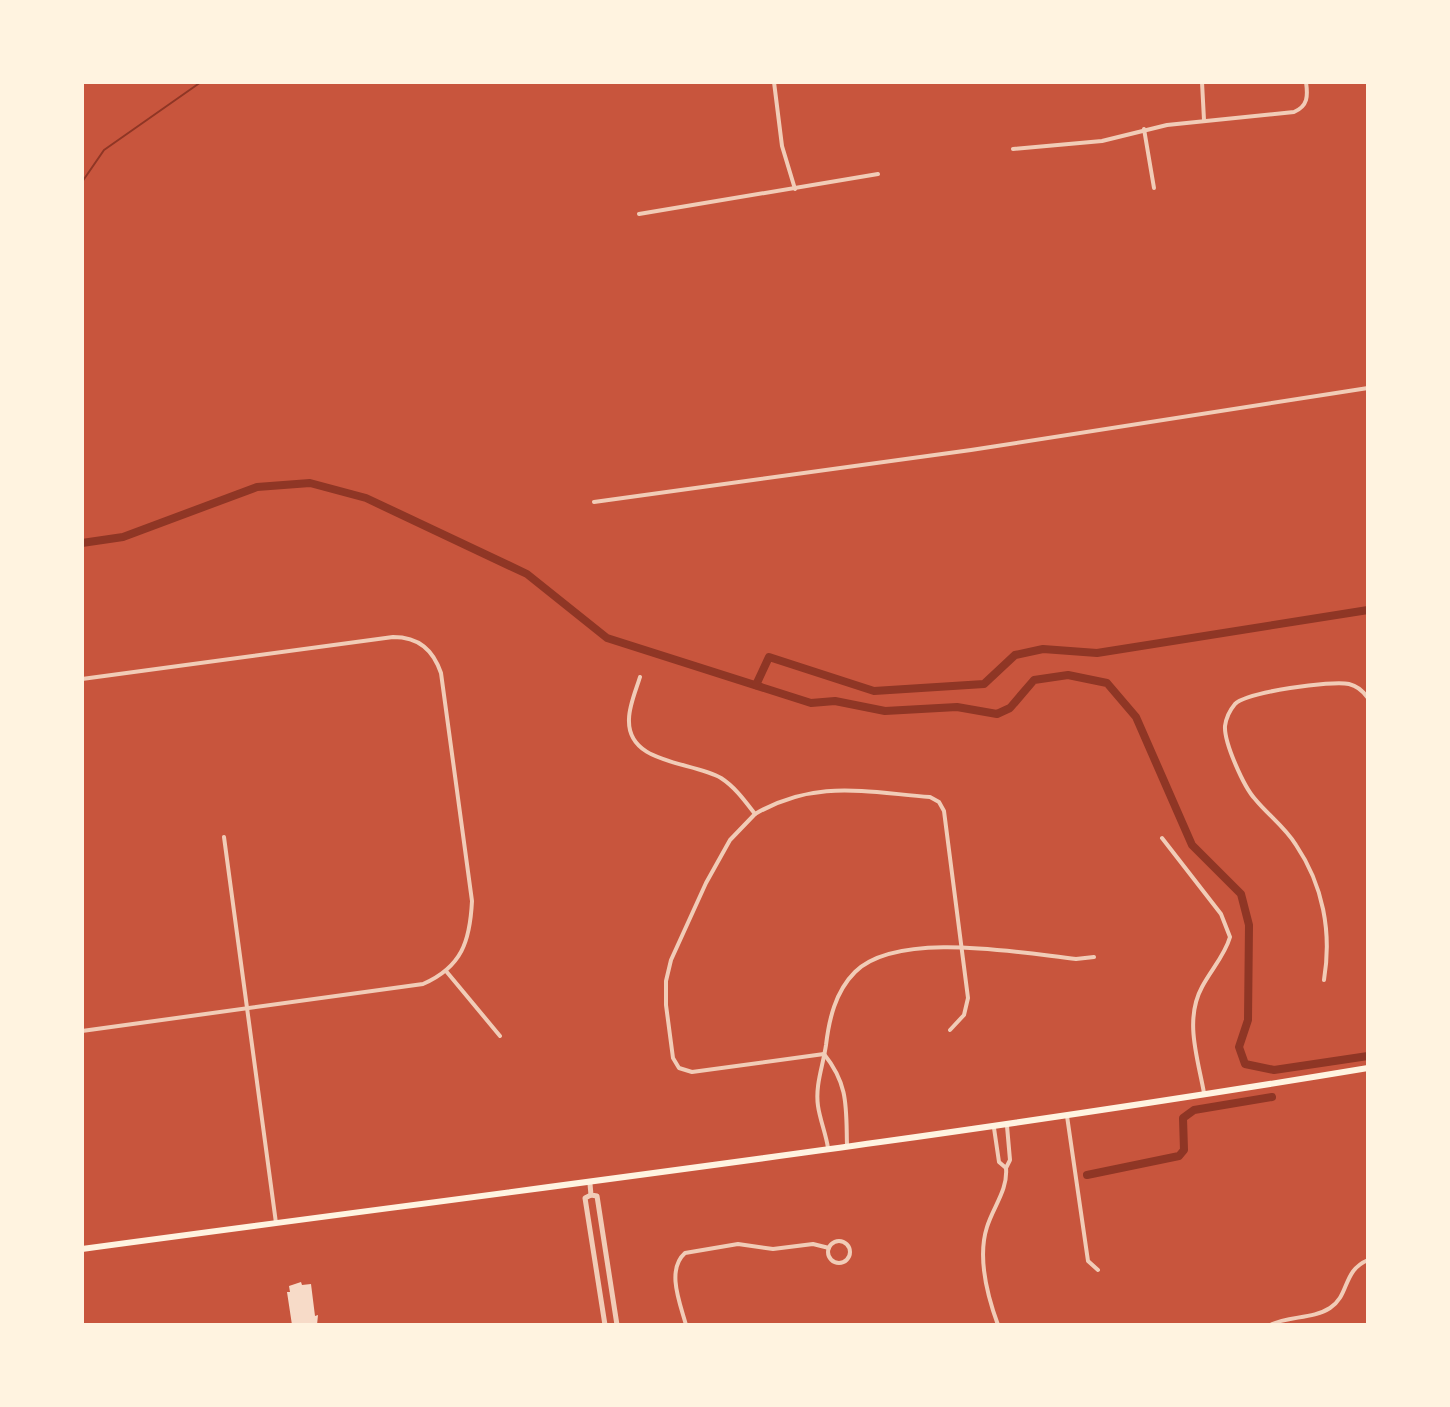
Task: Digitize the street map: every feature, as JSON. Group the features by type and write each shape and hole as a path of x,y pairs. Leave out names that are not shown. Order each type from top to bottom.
{"main road":[{"path":"82,1249 994,1128 1368,1068"}],"street":[{"path":"774,82 782,146 795,190"},
{"path":"1202,82 1204,120"},
{"path":"1013,149 1102,141 1144,129 1204,120 1294,112 1305,106 1308,95 1306,82"},
{"path":"1144,129 1154,188"},
{"path":"639,214 878,174"},
{"path":"594,502 971,450 1368,388"},
{"path":"82,679 405,637 429,649 441,673 472,901 466,945 446,971 423,984 82,1031"},
{"path":"640,677 628,716 632,739 641,749 653,755 717,776 736,790 755,814"},
{"path":"1324,980 1327,939 1319,890 1296,843 1249,792 1224,729 1235,704 1253,696 1334,683 1358,688 1368,698"},
{"path":"824,1054 692,1072 679,1068 673,1058 666,1005 666,981 671,960 706,883 730,840 755,814 773,803 807,792 852,791 930,797 939,802 944,811 968,998 964,1015 950,1030"},
{"path":"224,837 276,1223"},
{"path":"1162,838 1210,898 1228,927 1230,937 1201,990 1194,1012 1194,1037 1204,1096"},
{"path":"828,1148 818,1106 818,1077 836,1000 854,973 874,959 897,951 961,948 1076,959 1094,957"},
{"path":"446,971 500,1036"},
{"path":"824,1054 839,1072 844,1091 847,1146"},
{"path":"1067,1116 1088,1261 1098,1270"},
{"path":"998,1325 985,1277 983,1253 987,1226 1007,1178 1006,1168 1010,1160 1007,1126"},
{"path":"994,1128 999,1162 1006,1168"},
{"path":"590,1184 591,1195"},
{"path":"605,1325 585,1198 591,1195 597,1196 617,1325"},
{"path":"834,1242 844,1242 849,1248 849,1255 845,1261 835,1262 828,1255 829,1248 834,1242"},
{"path":"686,1325 675,1275 679,1258 693,1250 738,1244 773,1249 813,1244 829,1248"},
{"path":"1270,1325 1329,1309 1343,1294 1350,1274 1368,1260"}],"building":[{"path":"301,1282 302,1285 311,1284 315,1316 318,1315 317,1325 292,1325 287,1292 290,1292 289,1286"}],"waterway":[{"path":"82,182 104,150 201,82"},
{"path":"82,543 123,537 257,487 310,483 366,498 527,574 607,638 811,703 835,701 885,711 957,707 997,714 1010,708 1034,680 1068,675 1107,683 1136,717 1192,845 1241,894 1249,925 1248,1020 1239,1047 1245,1064 1274,1070 1368,1056"},
{"path":"756,685 769,657 874,691 984,684 1015,655 1043,649 1097,653 1368,610"},
{"path":"1087,1175 1179,1156 1184,1150 1183,1118 1194,1110 1272,1097"}]}
